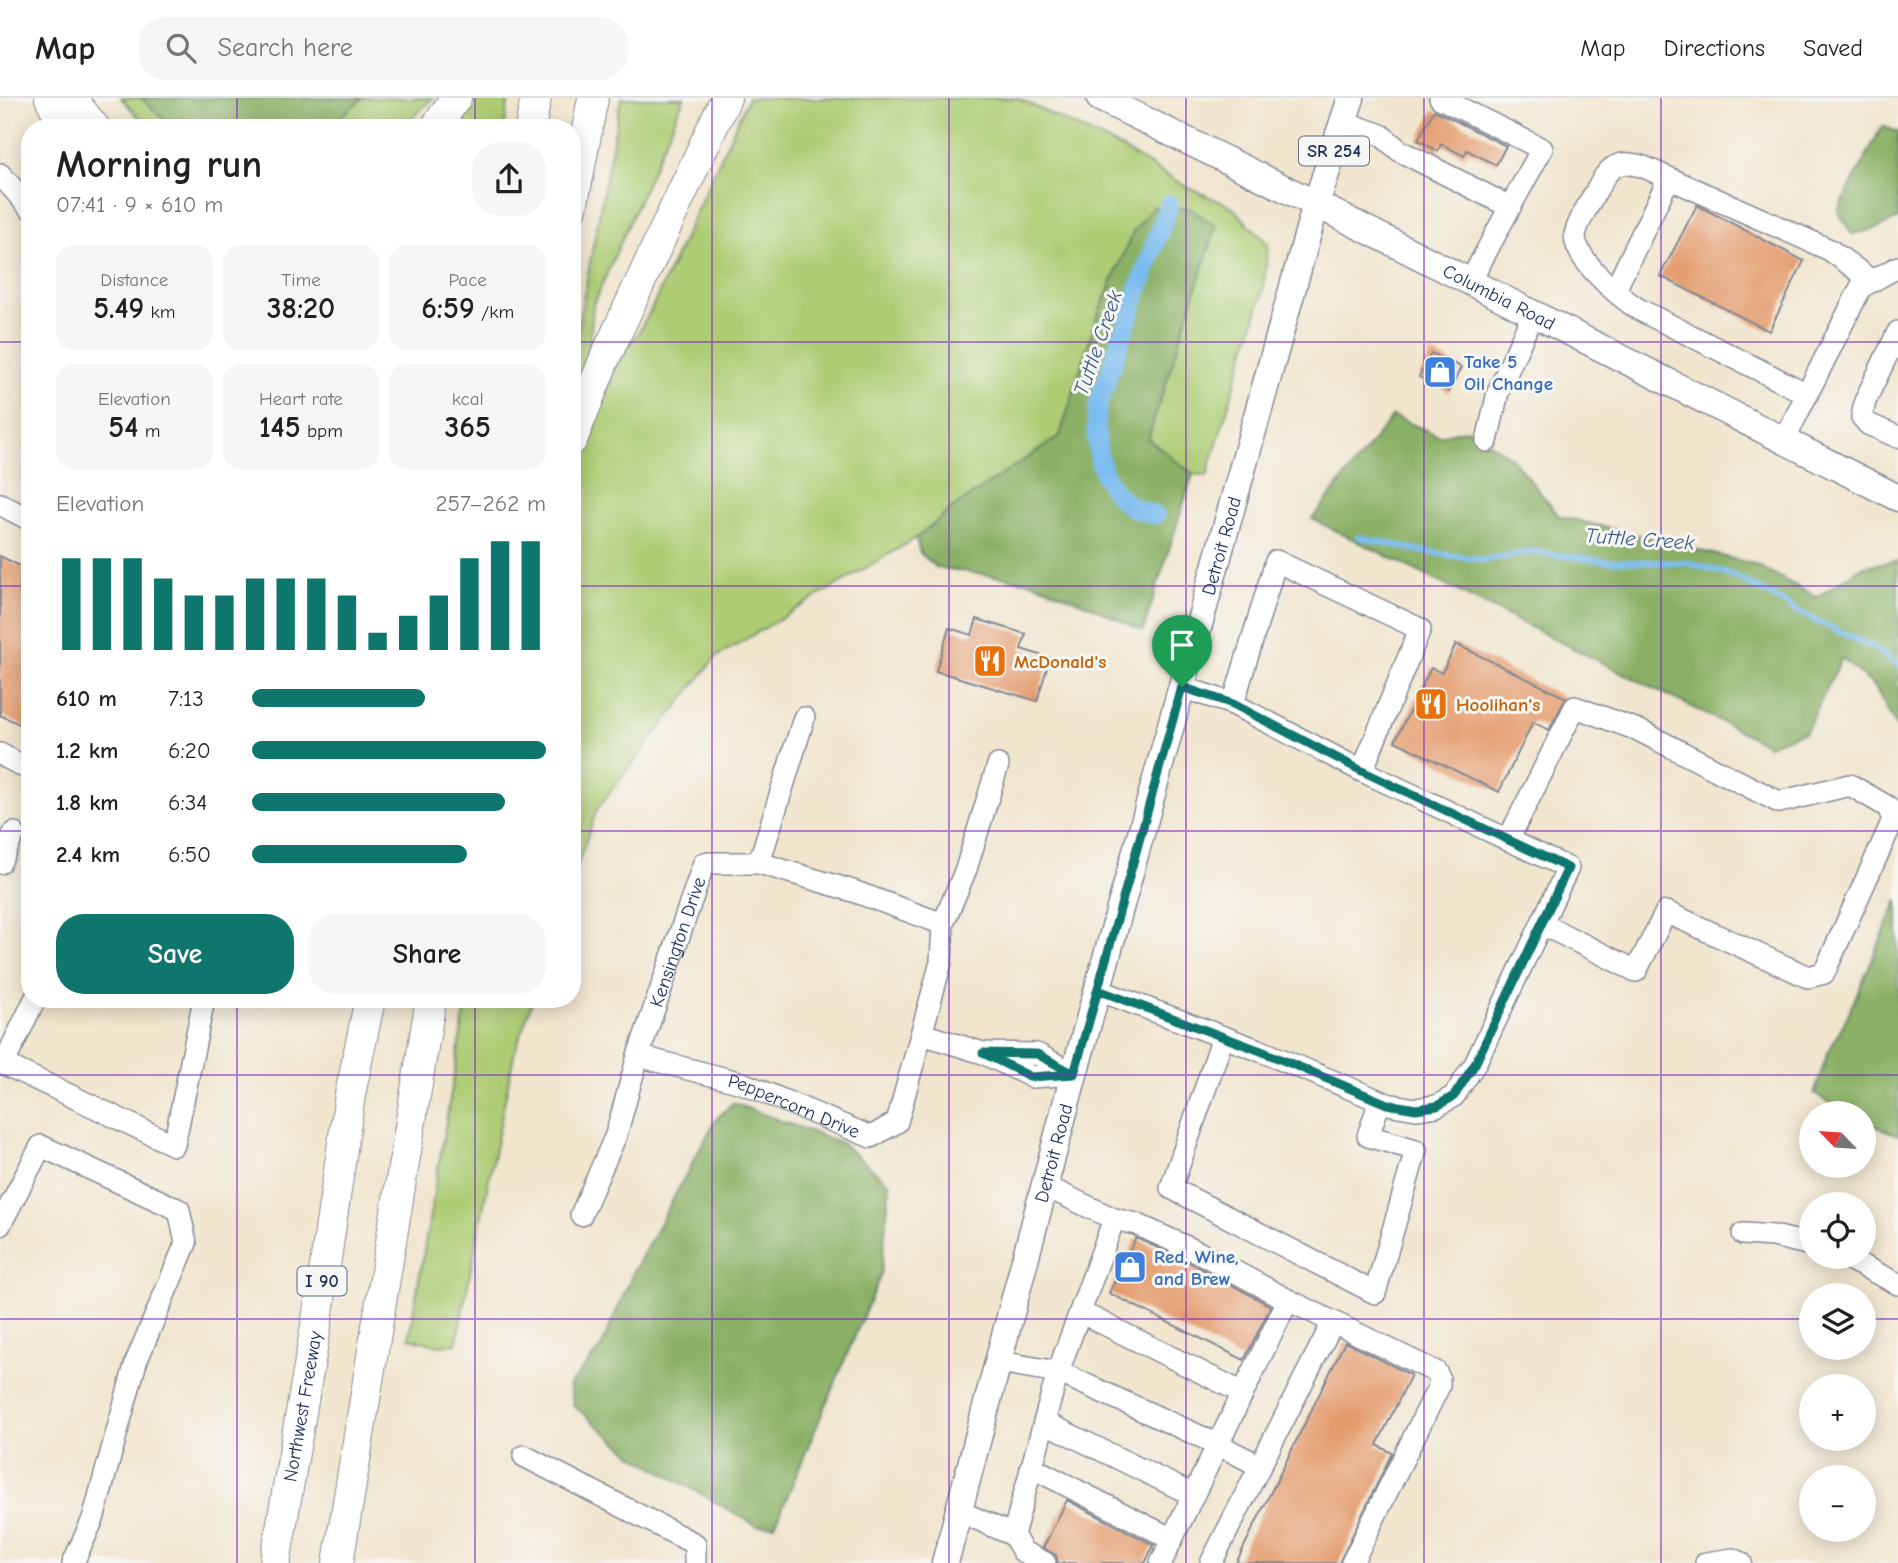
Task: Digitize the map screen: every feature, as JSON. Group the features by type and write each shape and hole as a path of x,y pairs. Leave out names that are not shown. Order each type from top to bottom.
{"highway":[{"path":"50,98 60,119"},
{"path":"71,98 87,119"},
{"path":"441,119 456,98"},
{"path":"532,119 536,98"},
{"path":"581,161 593,98"},
{"path":"581,418 604,360 726,98"},
{"path":"350,1095 356,1008"},
{"name":"Northwest Freeway","path":"275,1563 317,1320 350,1095 368,1008"},
{"path":"338,1563 429,1008"}],"main road":[{"name":"Columbia Road","path":"1100,98 1898,498"},
{"name":"Detroit Road","path":"946,1563 1074,1074 1316,204 1347,110"}],"street":[{"path":"1440,98 1542,149 1470,282"},
{"path":"1347,110 1401,151 1510,207"},
{"path":"1807,394 1638,309 1580,254 1575,243 1575,232 1609,169 1626,162 1644,167 1830,250 1872,281"},
{"path":"0,174 21,198"},
{"path":"1615,290 1669,178"},
{"path":"1784,440 1861,288 1898,267"},
{"path":"1487,441 1498,391 1533,314"},
{"path":"1898,332 1865,401 1862,416 1868,424 1898,437"},
{"path":"0,505 21,516"},
{"path":"1233,704 1276,561 1420,629 1362,771"},
{"path":"1098,990 1380,1101 1416,1109 1437,1106 1454,1096 1475,1064 1568,868 1362,771 1233,704 1182,687"},
{"path":"1508,840 1575,706 1638,730 1779,802 1850,785 1888,807 1893,820 1824,973 1808,977 1666,912 1636,971 1542,924"},
{"path":"759,863 804,718"},
{"path":"0,754 21,764"},
{"name":"Peppercorn Drive","path":"638,1056 742,1083 871,1137 897,1122 941,962 943,924 966,869 998,765"},
{"path":"0,863 15,833"},
{"name":"Kensington Drive","path":"581,1215 616,1135 638,1056 704,863 759,863 853,891 943,924"},
{"path":"31,1008 2,1063 174,1145 202,1008"},
{"path":"922,1034 983,1053 1031,1077 1074,1074"},
{"path":"1223,1037 1171,1188 1375,1293 1416,1150 1368,1136 1380,1101"},
{"path":"0,1224 41,1146 179,1210 186,1243 135,1362 93,1519 73,1563"},
{"path":"1045,1186 1114,1219 1136,1224 1200,1253 1287,1300 1436,1372 1439,1386 1352,1563"},
{"path":"1013,1535 1058,1372 1114,1219"},
{"path":"1743,1234 1774,1236 1799,1242"},
{"path":"1869,1269 1898,1284"},
{"path":"1161,1563 1287,1300"},
{"path":"1080,1312 1243,1392"},
{"path":"1211,1563 1333,1322"},
{"path":"999,1362 1058,1372 1260,1466"},
{"path":"1044,1422 1193,1495"},
{"path":"524,1456 695,1544 695,1563"},
{"path":"1031,1467 1172,1539"},
{"path":"959,1511 1013,1535 1023,1552 1045,1563"},
{"path":"1706,1563 1733,1559 1741,1563"}],"green space":[{"path":"121,98 433,98 411,119 141,119"},
{"path":"141,98 363,98 337,119 163,119"},
{"path":"466,98 509,98 506,119 452,119"},
{"path":"621,98 684,98 593,305 589,354 581,377 581,310"},
{"path":"748,98 1017,98 1119,147 1189,188 1231,206 1268,244 1263,292 1207,476 1193,474 1147,440 1216,227 1133,232 1096,319 1060,436 954,507 916,538 716,657 597,809 581,855 581,469 617,361 637,335 652,308"},
{"path":"1882,126 1898,132 1898,219 1875,229 1852,234 1838,211"},
{"path":"1153,207 1189,208 1216,226 1148,439 1193,474 1143,631 1032,582 936,567 920,553 916,538 954,507 1060,436 1096,319 1133,232"},
{"path":"1393,416 1439,436 1468,429 1512,458 1559,516 1754,564 1817,597 1864,566 1898,561 1898,730 1875,687 1842,658 1806,731 1768,745 1312,519"},
{"path":"1898,900 1898,1135 1876,1127 1876,1101 1827,1101 1814,1094 1827,1055 1847,1017"},
{"path":"465,1008 530,1008 514,1054 456,1344 436,1345 409,1338"},
{"path":"733,1103 841,1143 890,1184 881,1274 775,1525 757,1526 633,1455 574,1406 569,1385 601,1348 633,1273 716,1119"}],"building":[{"path":"1434,110 1506,146 1496,165 1467,150 1464,156 1441,144 1438,151 1418,140"},
{"path":"1697,205 1804,261 1769,331 1660,276"},
{"name":"Take 5 Oil Change","path":"1431,353 1461,367 1449,392 1419,377"},
{"path":"0,556 21,566 21,725 0,715"},
{"path":"977,619 1026,634 1021,649 1050,658 1037,701 936,671 949,628 972,635"},
{"path":"1456,644 1566,698 1549,730 1533,722 1499,792 1395,741 1431,668 1442,673"},
{"path":"1136,1238 1189,1262 1271,1306 1244,1360 1109,1293"},
{"path":"1345,1342 1411,1375 1377,1445 1392,1453 1339,1563 1236,1563"},
{"path":"1067,1500 1154,1545 1145,1563 1058,1563 1056,1555 1043,1548"}],"waterway":[{"name":"Tuttle Creek","path":"1155,515 1128,504 1108,482 1099,457 1096,429 1098,404 1169,204"},
{"name":"Tuttle Creek","path":"1359,537 1421,551 1484,560 1532,552 1607,561 1689,563 1735,576 1812,619 1873,647 1898,664"}],"place":[{"name":"Take 5 Oil Change","path":"1440,372"},
{"name":"McDonald's","path":"990,661"},
{"name":"Hoolihan's","path":"1431,704"},
{"name":"Red, Wine, and Brew","path":"1130,1267"}],"route":[{"path":"1182,687 1074,1074 1037,1054 983,1053 1031,1077 1074,1074 1098,990 1261,1051 1387,1104 1416,1109 1437,1106 1454,1096 1475,1064 1568,868 1362,771 1233,704 1182,687"}]}
